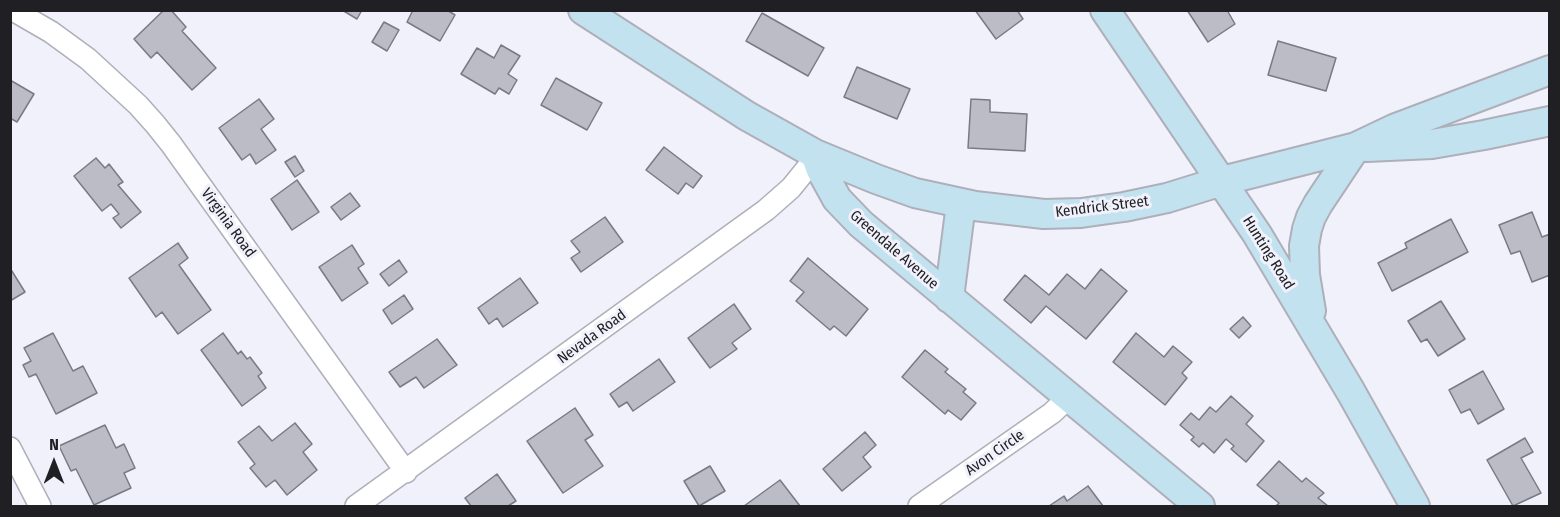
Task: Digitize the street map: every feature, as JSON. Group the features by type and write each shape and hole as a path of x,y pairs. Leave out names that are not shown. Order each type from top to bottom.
{"main road":[{"path":"583,10 747,116 815,154"},
{"name":"Hunting Road","path":"1105,10 1257,234 1318,335 1415,507"},
{"name":"Kendrick Street","path":"815,154 897,188 960,204 1024,212 1081,213 1167,198 1222,181 1356,147 1396,128 1550,70"},
{"name":"Kendrick Street","path":"1356,147 1432,144 1550,121"},
{"path":"1318,335 1309,302 1305,275 1305,234 1313,212 1356,147"},
{"name":"Greendale Avenue","path":"815,154 837,199 861,224 1200,507"},
{"path":"949,298 960,204"}],"street":[{"name":"Virginia Road","path":"13,10 51,32 88,59 155,124 192,172 405,472"},
{"name":"Nevada Road","path":"356,507 766,210 791,188 815,154"},
{"name":"Avon Circle","path":"919,507 1052,413 1069,397"},
{"path":"10,448 40,507"}],"building":[{"path":"164,10 171,10 186,27 182,31 216,68 192,90 157,52 151,58 134,39"},
{"path":"342,10 362,10 357,19"},
{"path":"413,10 447,10 455,15 440,41 407,22"},
{"path":"975,10 1017,10 1023,19 996,39"},
{"path":"1187,10 1227,10 1235,24 1208,42"},
{"path":"762,13 824,48 808,76 746,41"},
{"path":"384,22 399,30 387,51 372,42"},
{"path":"1278,41 1336,58 1326,91 1268,75"},
{"path":"501,45 520,56 508,74 517,80 509,94 499,88 495,94 461,74 477,48 494,58"},
{"path":"857,67 910,89 897,119 844,97"},
{"path":"556,78 602,103 587,130 541,105"},
{"path":"10,80 34,94 17,122 10,118"},
{"path":"259,99 274,119 261,129 276,150 256,164 250,154 242,160 219,128"},
{"path":"971,99 990,100 990,112 1027,114 1025,151 968,148"},
{"path":"664,147 702,176 693,188 686,183 678,194 646,170"},
{"path":"295,156 304,171 295,177 285,162"},
{"path":"96,158 105,168 109,164 123,182 118,185 141,212 121,228 113,218 119,214 111,204 102,211 74,176"},
{"path":"297,180 319,212 292,230 271,199"},
{"path":"350,193 360,206 341,220 331,207"},
{"path":"1532,212 1542,237 1550,234 1550,275 1532,282 1520,251 1511,254 1499,225"},
{"path":"605,217 623,242 581,272 571,258 580,252 571,241"},
{"path":"1451,219 1468,252 1392,291 1378,263 1407,248 1405,243"},
{"path":"178,243 188,258 179,265 211,310 178,334 162,312 156,317 129,278"},
{"path":"352,245 364,264 358,268 368,283 342,301 319,267"},
{"path":"808,258 868,309 846,336 834,326 830,330 796,301 804,292 790,281"},
{"path":"399,260 407,272 389,286 380,274"},
{"path":"10,268 25,292 10,301"},
{"path":"1101,269 1127,291 1086,339 1046,306 1031,323 1004,300 1025,275 1049,295 1067,274 1085,289"},
{"path":"520,278 538,303 503,327 497,318 489,324 478,308"},
{"path":"404,295 413,309 392,324 383,310"},
{"path":"1441,301 1465,339 1438,356 1427,339 1421,342 1408,321"},
{"path":"734,304 751,329 732,343 737,349 710,368 688,338"},
{"path":"1243,317 1251,326 1239,338 1230,329"},
{"path":"53,333 73,371 83,366 97,393 56,414 36,374 29,377 23,365 31,361 24,348"},
{"path":"223,333 238,354 241,351 247,359 250,357 262,373 258,376 266,388 242,406 201,350"},
{"path":"1136,333 1164,357 1173,346 1192,362 1182,373 1187,378 1165,405 1113,362"},
{"path":"437,339 457,365 424,388 416,377 400,387 389,372"},
{"path":"925,350 948,369 945,372 966,389 963,392 976,403 961,420 948,410 945,414 902,377"},
{"path":"659,359 675,382 633,411 627,402 619,407 610,394"},
{"path":"1483,371 1504,409 1478,424 1470,409 1461,413 1449,390"},
{"path":"1231,396 1253,416 1246,424 1264,441 1246,462 1231,449 1234,446 1226,439 1214,453 1203,443 1199,447 1191,440 1194,437 1180,425 1191,413 1199,420 1210,407 1216,412"},
{"path":"575,408 593,435 585,440 603,466 563,493 527,441"},
{"path":"295,423 312,444 303,452 317,470 287,495 275,480 266,487 250,468 255,464 238,442 259,426 272,441"},
{"path":"105,425 116,448 124,444 135,468 124,473 131,488 94,505 76,469 71,471 59,446"},
{"path":"865,432 876,445 863,457 871,467 842,491 823,469"},
{"path":"1525,438 1533,452 1521,458 1541,493 1513,506 1487,460"},
{"path":"1279,461 1302,482 1306,478 1324,493 1318,498 1328,506 1276,506 1279,503 1257,485"},
{"path":"710,466 725,491 699,506 684,481"},
{"path":"497,474 516,501 508,506 471,506 465,498"},
{"path":"780,480 800,506 744,506"},
{"path":"1088,486 1103,506 1049,506 1064,496 1067,501"}]}
